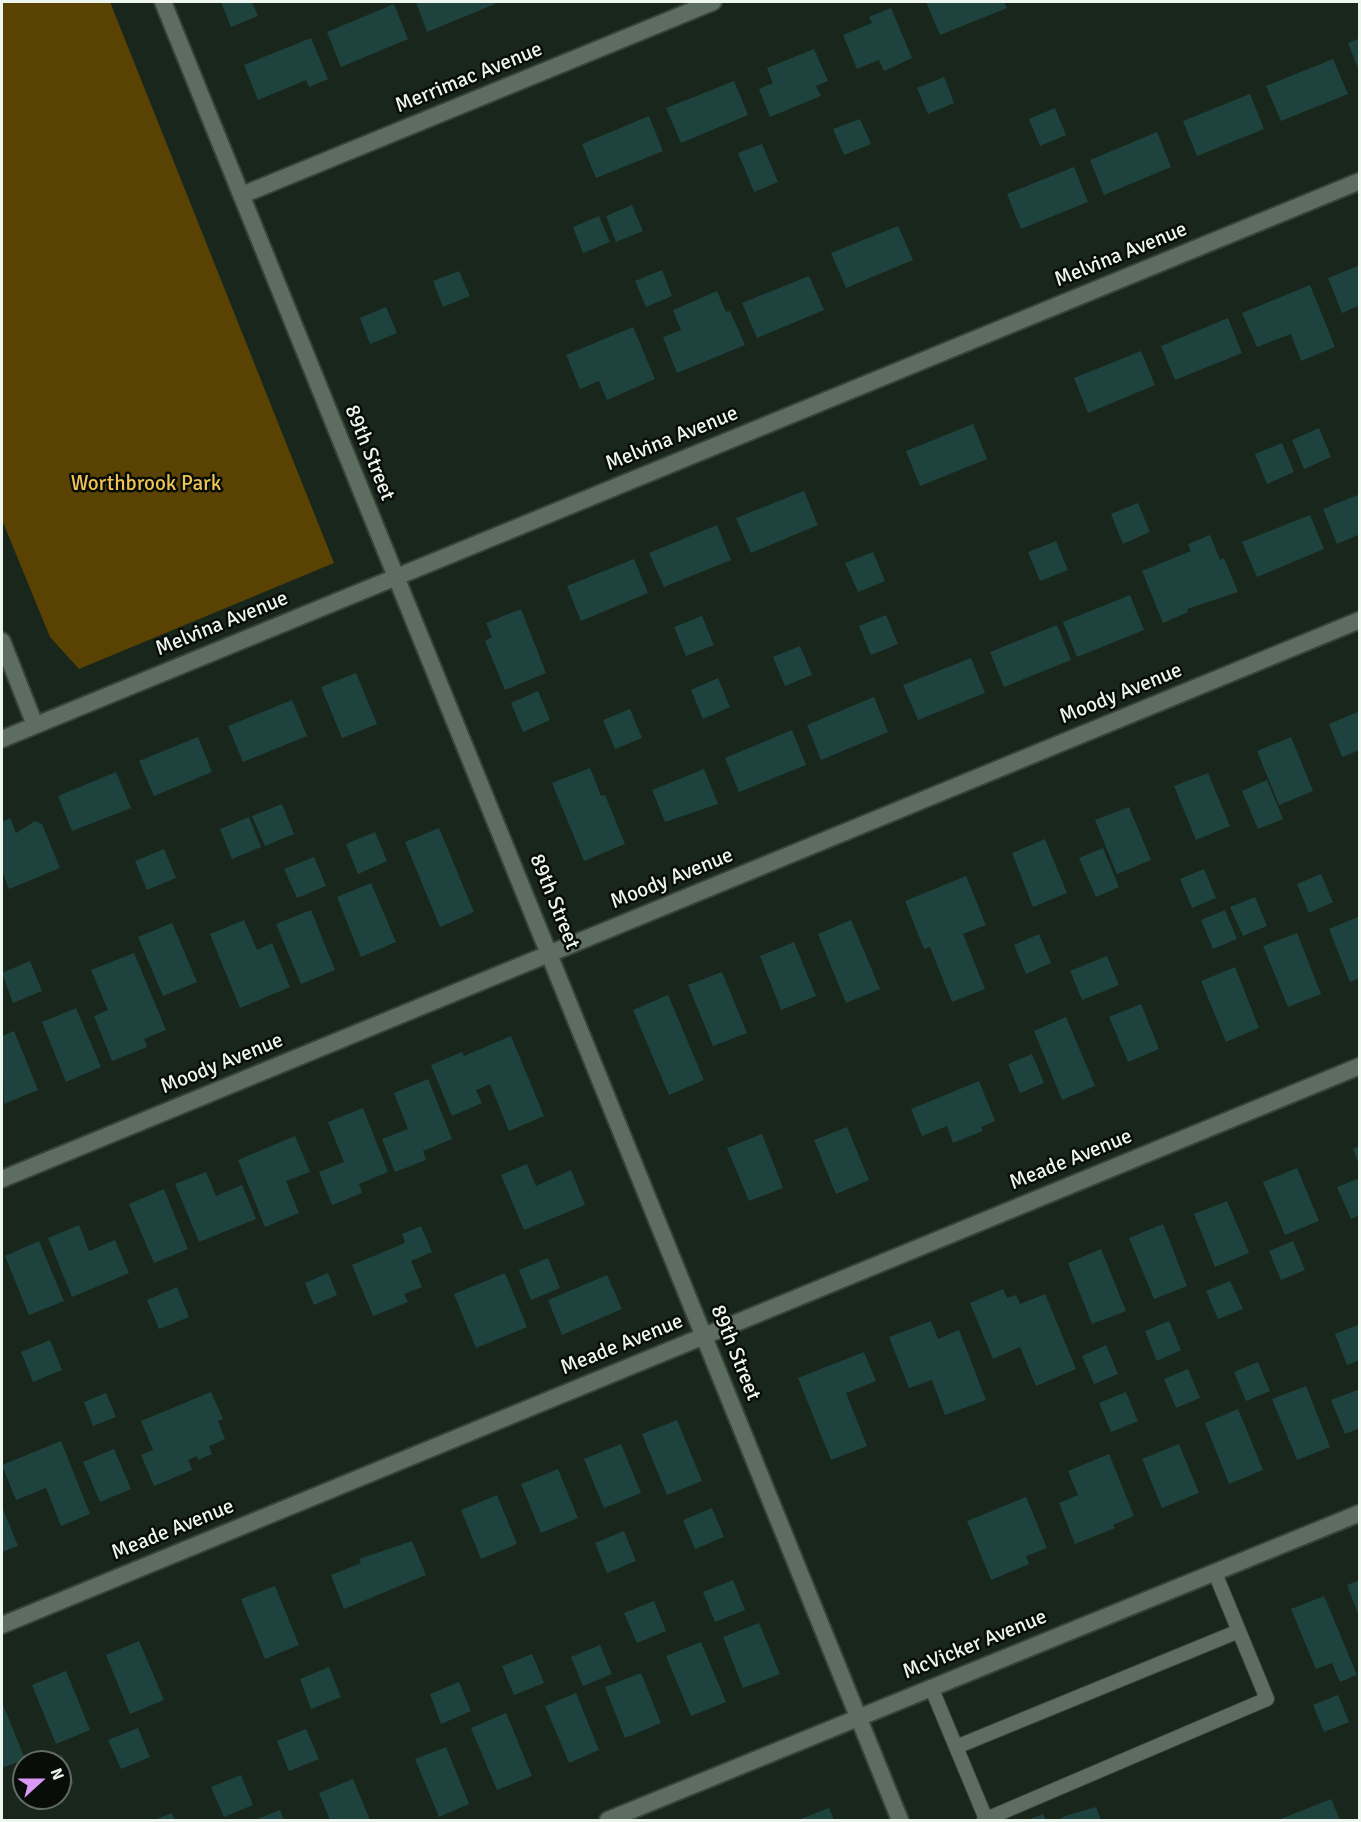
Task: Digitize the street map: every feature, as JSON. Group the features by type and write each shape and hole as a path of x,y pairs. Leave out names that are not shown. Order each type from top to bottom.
{"street":[{"name":"89th Street","path":"163,2 394,578 551,953 900,1821"},
{"name":"Merrimac Avenue","path":"242,195 712,2"},
{"name":"Melvina Avenue","path":"2,739 1359,181"},
{"name":"Moody Avenue","path":"2,1179 1359,620"},
{"path":"2,641 35,725"},
{"name":"Meade Avenue","path":"2,1625 1359,1066"},
{"name":"McVicker Avenue","path":"608,1821 1359,1513"}],"lane":[{"path":"931,1687 985,1820 1267,1699 1215,1573"},
{"path":"956,1747 1239,1631"}],"green space":[{"name":"Worthbrook Park","path":"2,2 110,2 334,563 79,669 50,637 2,520"}],"building":[{"path":"221,2 252,2 258,16 231,27"},
{"path":"416,2 494,2 495,4 427,32"},
{"path":"926,2 1004,2 1007,8 940,35"},
{"path":"394,4 408,39 341,67 327,32"},
{"path":"891,8 912,58 884,71 879,60 857,69 843,35 872,23 869,17"},
{"path":"311,38 328,79 309,87 306,80 258,100 244,65"},
{"path":"1360,38 1360,71 1359,71 1348,43"},
{"path":"814,49 828,81 816,86 821,96 770,117 759,89 773,83 767,68"},
{"path":"1333,59 1348,94 1281,121 1266,86"},
{"path":"944,77 954,103 928,114 917,88"},
{"path":"734,81 748,115 681,143 666,108"},
{"path":"1250,94 1264,129 1197,156 1183,121"},
{"path":"1055,108 1066,135 1040,146 1029,119"},
{"path":"649,116 663,151 596,178 582,144"},
{"path":"860,119 871,144 844,155 833,129"},
{"path":"1157,132 1171,167 1104,195 1090,160"},
{"path":"762,144 778,182 754,192 738,153"},
{"path":"1074,167 1088,202 1021,229 1007,194"},
{"path":"632,205 643,231 616,242 606,216"},
{"path":"599,216 610,242 583,253 573,227"},
{"path":"898,226 913,260 846,288 831,253"},
{"path":"1360,265 1360,305 1342,313 1328,278"},
{"path":"662,270 672,296 646,307 635,281"},
{"path":"459,271 470,296 443,307 433,281"},
{"path":"809,276 824,310 757,338 742,303"},
{"path":"1310,285 1335,347 1301,361 1291,334 1257,347 1242,313"},
{"path":"717,291 726,312 730,311 745,345 677,373 663,337 681,330 673,310"},
{"path":"386,307 397,333 370,344 360,318"},
{"path":"1228,318 1242,353 1175,380 1161,346"},
{"path":"633,327 655,379 607,400 599,381 580,389 566,355"},
{"path":"1141,351 1155,385 1088,413 1074,378"},
{"path":"973,424 987,459 920,486 906,451"},
{"path":"1319,428 1331,457 1304,469 1292,440"},
{"path":"1282,443 1294,472 1267,484 1255,454"},
{"path":"804,491 818,525 751,553 736,518"},
{"path":"1360,494 1360,534 1337,544 1323,509"},
{"path":"1138,503 1150,532 1123,544 1111,514"},
{"path":"1310,515 1324,549 1257,577 1242,542"},
{"path":"717,525 731,560 664,587 649,553"},
{"path":"1210,535 1220,560 1224,558 1238,592 1187,609 1188,612 1163,623 1142,571 1191,551 1188,544"},
{"path":"1056,541 1068,570 1040,581 1028,552"},
{"path":"873,552 885,581 858,592 845,563"},
{"path":"634,559 648,593 581,621 567,586"},
{"path":"1130,595 1144,630 1077,657 1063,622"},
{"path":"521,609 546,673 505,690 485,641 492,637 486,623"},
{"path":"886,615 898,644 871,655 859,626"},
{"path":"702,616 714,645 686,656 674,627"},
{"path":"1057,625 1071,660 1004,687 990,652"},
{"path":"800,646 812,675 785,686 773,657"},
{"path":"971,658 985,693 918,720 903,685"},
{"path":"356,673 377,724 342,738 321,687"},
{"path":"718,678 730,707 703,719 691,690"},
{"path":"538,691 550,720 523,732 511,703"},
{"path":"874,697 888,732 821,760 807,725"},
{"path":"292,700 307,736 243,762 228,726"},
{"path":"630,709 642,738 615,749 603,720"},
{"path":"1360,711 1360,750 1342,757 1329,724"},
{"path":"792,730 806,765 739,792 725,758"},
{"path":"198,737 212,772 154,796 139,761"},
{"path":"1291,737 1313,791 1279,805 1257,751"},
{"path":"590,768 601,796 605,795 625,844 584,861 552,783"},
{"path":"704,769 718,804 665,822 652,790"},
{"path":"116,772 131,808 72,831 58,796"},
{"path":"1208,773 1230,826 1196,840 1174,786"},
{"path":"1267,780 1283,819 1258,829 1242,791"},
{"path":"282,804 294,834 265,846 252,816"},
{"path":"1129,807 1151,860 1117,874 1095,820"},
{"path":"249,817 261,847 232,859 220,829"},
{"path":"10,818 16,833 35,821 42,824 60,868 9,889 2,870 2,822"},
{"path":"439,828 474,912 440,927 405,842"},
{"path":"375,832 387,861 358,874 346,844"},
{"path":"1045,839 1067,893 1033,907 1012,853"},
{"path":"1103,848 1119,887 1096,897 1079,858"},
{"path":"164,849 176,878 147,890 135,861"},
{"path":"314,857 326,886 297,898 284,869"},
{"path":"1204,869 1216,898 1192,908 1180,879"},
{"path":"1321,874 1333,902 1309,913 1297,884"},
{"path":"966,876 986,925 963,934 985,989 952,1002 930,947 924,949 905,901"},
{"path":"371,883 396,942 361,957 337,897"},
{"path":"1255,897 1267,926 1243,936 1230,907"},
{"path":"311,910 335,970 301,984 276,924"},
{"path":"1225,910 1237,939 1213,949 1201,920"},
{"path":"1360,916 1360,978 1350,982 1329,929"},
{"path":"244,920 257,950 272,943 290,987 240,1008 210,934"},
{"path":"851,920 880,989 846,1003 818,934"},
{"path":"172,923 197,982 163,996 138,937"},
{"path":"1297,933 1321,994 1288,1007 1263,946"},
{"path":"1039,934 1051,963 1026,974 1014,945"},
{"path":"794,942 816,996 781,1010 760,956"},
{"path":"134,953 166,1030 144,1039 147,1047 112,1061 94,1016 108,1010 91,970"},
{"path":"1107,956 1119,985 1082,1000 1070,971"},
{"path":"30,961 42,991 13,1003 2,973"},
{"path":"1235,967 1259,1028 1226,1042 1201,981"},
{"path":"722,972 747,1033 713,1046 688,985"},
{"path":"668,995 704,1080 669,1095 633,1010"},
{"path":"1141,1004 1159,1049 1128,1062 1109,1017"},
{"path":"76,1008 101,1067 66,1082 42,1022"},
{"path":"1066,1017 1095,1086 1062,1100 1034,1031"},
{"path":"14,1031 38,1090 4,1104 2,1036"},
{"path":"511,1036 544,1116 509,1131 490,1084 476,1090 482,1103 452,1116 431,1065 462,1052 464,1056"},
{"path":"1032,1054 1044,1083 1020,1093 1008,1064"},
{"path":"428,1079 452,1139 423,1151 426,1160 395,1172 382,1139 408,1129 394,1093"},
{"path":"979,1081 995,1121 981,1127 983,1131 953,1143 947,1126 922,1136 911,1109"},
{"path":"363,1108 388,1172 359,1184 362,1193 332,1205 319,1172 344,1162 328,1122"},
{"path":"847,1127 869,1180 836,1194 814,1140"},
{"path":"762,1134 783,1188 749,1201 727,1148"},
{"path":"295,1136 310,1172 286,1181 299,1213 265,1227 238,1160"},
{"path":"1359,1146 1359,1165 1353,1149"},
{"path":"527,1164 536,1186 571,1170 585,1205 524,1230 501,1175"},
{"path":"1297,1168 1319,1221 1285,1235 1263,1182"},
{"path":"206,1172 216,1196 242,1185 256,1219 199,1242 175,1184"},
{"path":"1360,1178 1360,1215 1351,1219 1337,1187"},
{"path":"164,1189 188,1249 154,1263 129,1204"},
{"path":"1227,1201 1249,1253 1215,1267 1194,1214"},
{"path":"1163,1224 1187,1286 1154,1299 1129,1238"},
{"path":"79,1225 89,1251 115,1240 129,1273 72,1297 48,1238"},
{"path":"421,1226 432,1252 411,1261 422,1287 404,1294 408,1302 373,1316 352,1265 405,1243 402,1234"},
{"path":"39,1241 64,1301 29,1315 5,1256"},
{"path":"1293,1241 1305,1270 1281,1280 1269,1251"},
{"path":"1101,1249 1126,1311 1092,1324 1068,1263"},
{"path":"548,1258 560,1288 531,1300 519,1270"},
{"path":"328,1273 337,1295 314,1305 305,1283"},
{"path":"505,1273 527,1327 476,1348 454,1294"},
{"path":"607,1275 622,1309 562,1335 548,1300"},
{"path":"1230,1281 1243,1309 1218,1319 1206,1291"},
{"path":"177,1287 189,1317 159,1329 147,1300"},
{"path":"1003,1289 1007,1298 1016,1295 1020,1304 1045,1294 1076,1369 1036,1386 1020,1347 993,1359 970,1303"},
{"path":"931,1321 938,1339 959,1330 986,1400 945,1415 932,1380 909,1388 889,1337"},
{"path":"1169,1321 1181,1350 1157,1361 1145,1331"},
{"path":"1360,1324 1360,1360 1347,1365 1335,1334"},
{"path":"50,1340 62,1370 33,1382 21,1352"},
{"path":"1106,1345 1118,1374 1094,1384 1082,1356"},
{"path":"864,1352 876,1381 846,1393 867,1446 831,1460 798,1378"},
{"path":"1258,1362 1270,1391 1246,1401 1234,1372"},
{"path":"1188,1369 1200,1398 1176,1408 1164,1379"},
{"path":"1306,1386 1330,1447 1297,1460 1272,1399"},
{"path":"1360,1389 1360,1428 1345,1434 1331,1400"},
{"path":"211,1392 223,1419 218,1421 225,1439 209,1446 212,1454 198,1460 197,1456 188,1460 192,1470 154,1486 141,1455 153,1450 141,1421"},
{"path":"1126,1392 1138,1421 1111,1432 1099,1403"},
{"path":"106,1393 116,1417 93,1426 84,1402"},
{"path":"1238,1409 1263,1470 1229,1484 1205,1423"},
{"path":"677,1420 702,1481 667,1495 642,1434"},
{"path":"61,1441 90,1514 61,1526 46,1488 16,1500 2,1465"},
{"path":"621,1444 641,1493 604,1508 584,1459"},
{"path":"1179,1444 1199,1493 1162,1508 1142,1459"},
{"path":"114,1449 131,1489 100,1502 83,1462"},
{"path":"1109,1454 1134,1516 1113,1525 1115,1528 1075,1544 1059,1503 1078,1495 1068,1471"},
{"path":"558,1469 578,1518 541,1533 521,1484"},
{"path":"497,1495 517,1544 481,1559 461,1510"},
{"path":"1026,1497 1047,1548 1026,1556 1029,1564 991,1580 967,1521"},
{"path":"2,1507 18,1546 2,1552"},
{"path":"712,1508 724,1537 695,1549 683,1520"},
{"path":"624,1531 636,1561 607,1573 595,1543"},
{"path":"412,1541 426,1575 344,1609 331,1575 361,1563 359,1559"},
{"path":"733,1580 745,1610 715,1622 703,1592"},
{"path":"1360,1580 1360,1616 1359,1616 1347,1585"},
{"path":"275,1586 299,1645 265,1659 241,1599"},
{"path":"1324,1596 1357,1675 1340,1682 1332,1663 1316,1669 1291,1609"},
{"path":"654,1601 666,1631 637,1643 624,1613"},
{"path":"759,1623 780,1674 743,1688 723,1637"},
{"path":"139,1641 164,1700 130,1714 106,1655"},
{"path":"701,1642 726,1702 691,1716 666,1656"},
{"path":"600,1645 612,1674 583,1686 571,1657"},
{"path":"532,1654 544,1683 514,1695 502,1666"},
{"path":"329,1667 341,1697 311,1709 300,1679"},
{"path":"66,1671 90,1730 56,1744 32,1685"},
{"path":"641,1673 661,1723 625,1738 605,1687"},
{"path":"459,1682 471,1711 441,1724 430,1694"},
{"path":"576,1693 599,1750 569,1763 545,1706"},
{"path":"1338,1695 1349,1722 1324,1732 1313,1705"},
{"path":"2,1702 21,1750 12,1750 12,1764 2,1768"},
{"path":"506,1713 532,1776 497,1790 471,1728"},
{"path":"138,1728 150,1757 121,1769 108,1740"},
{"path":"306,1729 319,1759 289,1771 277,1741"},
{"path":"446,1747 469,1804 439,1817 415,1759"},
{"path":"241,1775 253,1805 224,1817 211,1787"},
{"path":"353,1779 370,1820 330,1820 319,1793"},
{"path":"1331,1799 1340,1820 1278,1820"},
{"path":"1096,1807 1101,1820 1057,1820 1068,1815"},
{"path":"829,1808 834,1820 798,1820"},
{"path":"280,1810 284,1820 255,1820"},
{"path":"172,1813 175,1820 154,1820"},
{"path":"1043,1814 1046,1820 1028,1820"}]}
